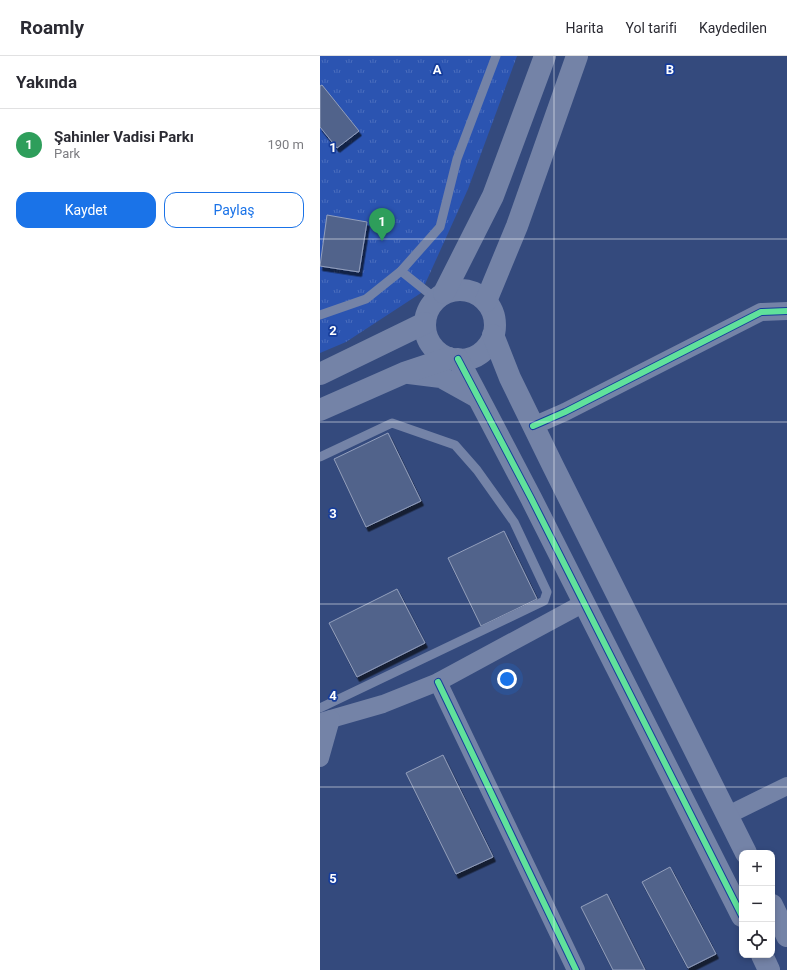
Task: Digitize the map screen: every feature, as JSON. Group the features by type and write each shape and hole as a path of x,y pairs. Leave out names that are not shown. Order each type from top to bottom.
{"street":[{"path":"440,296 452,290 470,292 479,295 486,301 491,309 495,326 493,335 486,347 475,356 467,359 453,358 440,354 434,348 426,332 425,323 428,310 440,296 493,196 545,56"},
{"path":"486,301 517,226 577,56"},
{"path":"533,426 565,412 761,312 787,311"},
{"path":"320,374 425,323"},
{"path":"493,335 510,378 533,426 745,850"},
{"path":"320,410 404,373 453,358"},
{"path":"453,358 477,396 531,498 739,910"},
{"path":"404,373 441,377 477,396"},
{"path":"320,758 324,716 383,704 438,682 584,603"},
{"path":"438,682 576,970"},
{"path":"728,815 787,786"},
{"path":"775,911 787,936"},
{"path":"763,958 769,970"}],"lane":[{"path":"320,315 366,298 401,271 440,227 457,159 496,56"},
{"path":"401,271 440,296"},
{"path":"320,457 392,423 456,445 477,470 514,522 547,592 544,601 324,716"}],"green space":[{"path":"320,56 517,56 468,189 421,293 346,342 320,353"}],"building":[{"path":"322,85 359,131 337,148 320,127 320,86"},
{"path":"327,215 367,222 359,272 320,266"},
{"path":"388,433 421,501 366,527 334,459"},
{"path":"504,531 537,599 481,626 448,558"},
{"path":"397,589 425,643 357,677 329,623"},
{"path":"443,755 493,857 456,874 406,773"},
{"path":"670,867 716,954 688,968 642,882"},
{"path":"607,894 645,970 613,970 581,907"}],"cycle path":[{"path":"533,426 565,412 761,312 787,311"},
{"path":"458,359 531,498 739,910"},
{"path":"438,682 576,970"}],"place":[{"name":"Şahinler Vadisi Parkı","path":"382,241"}]}
